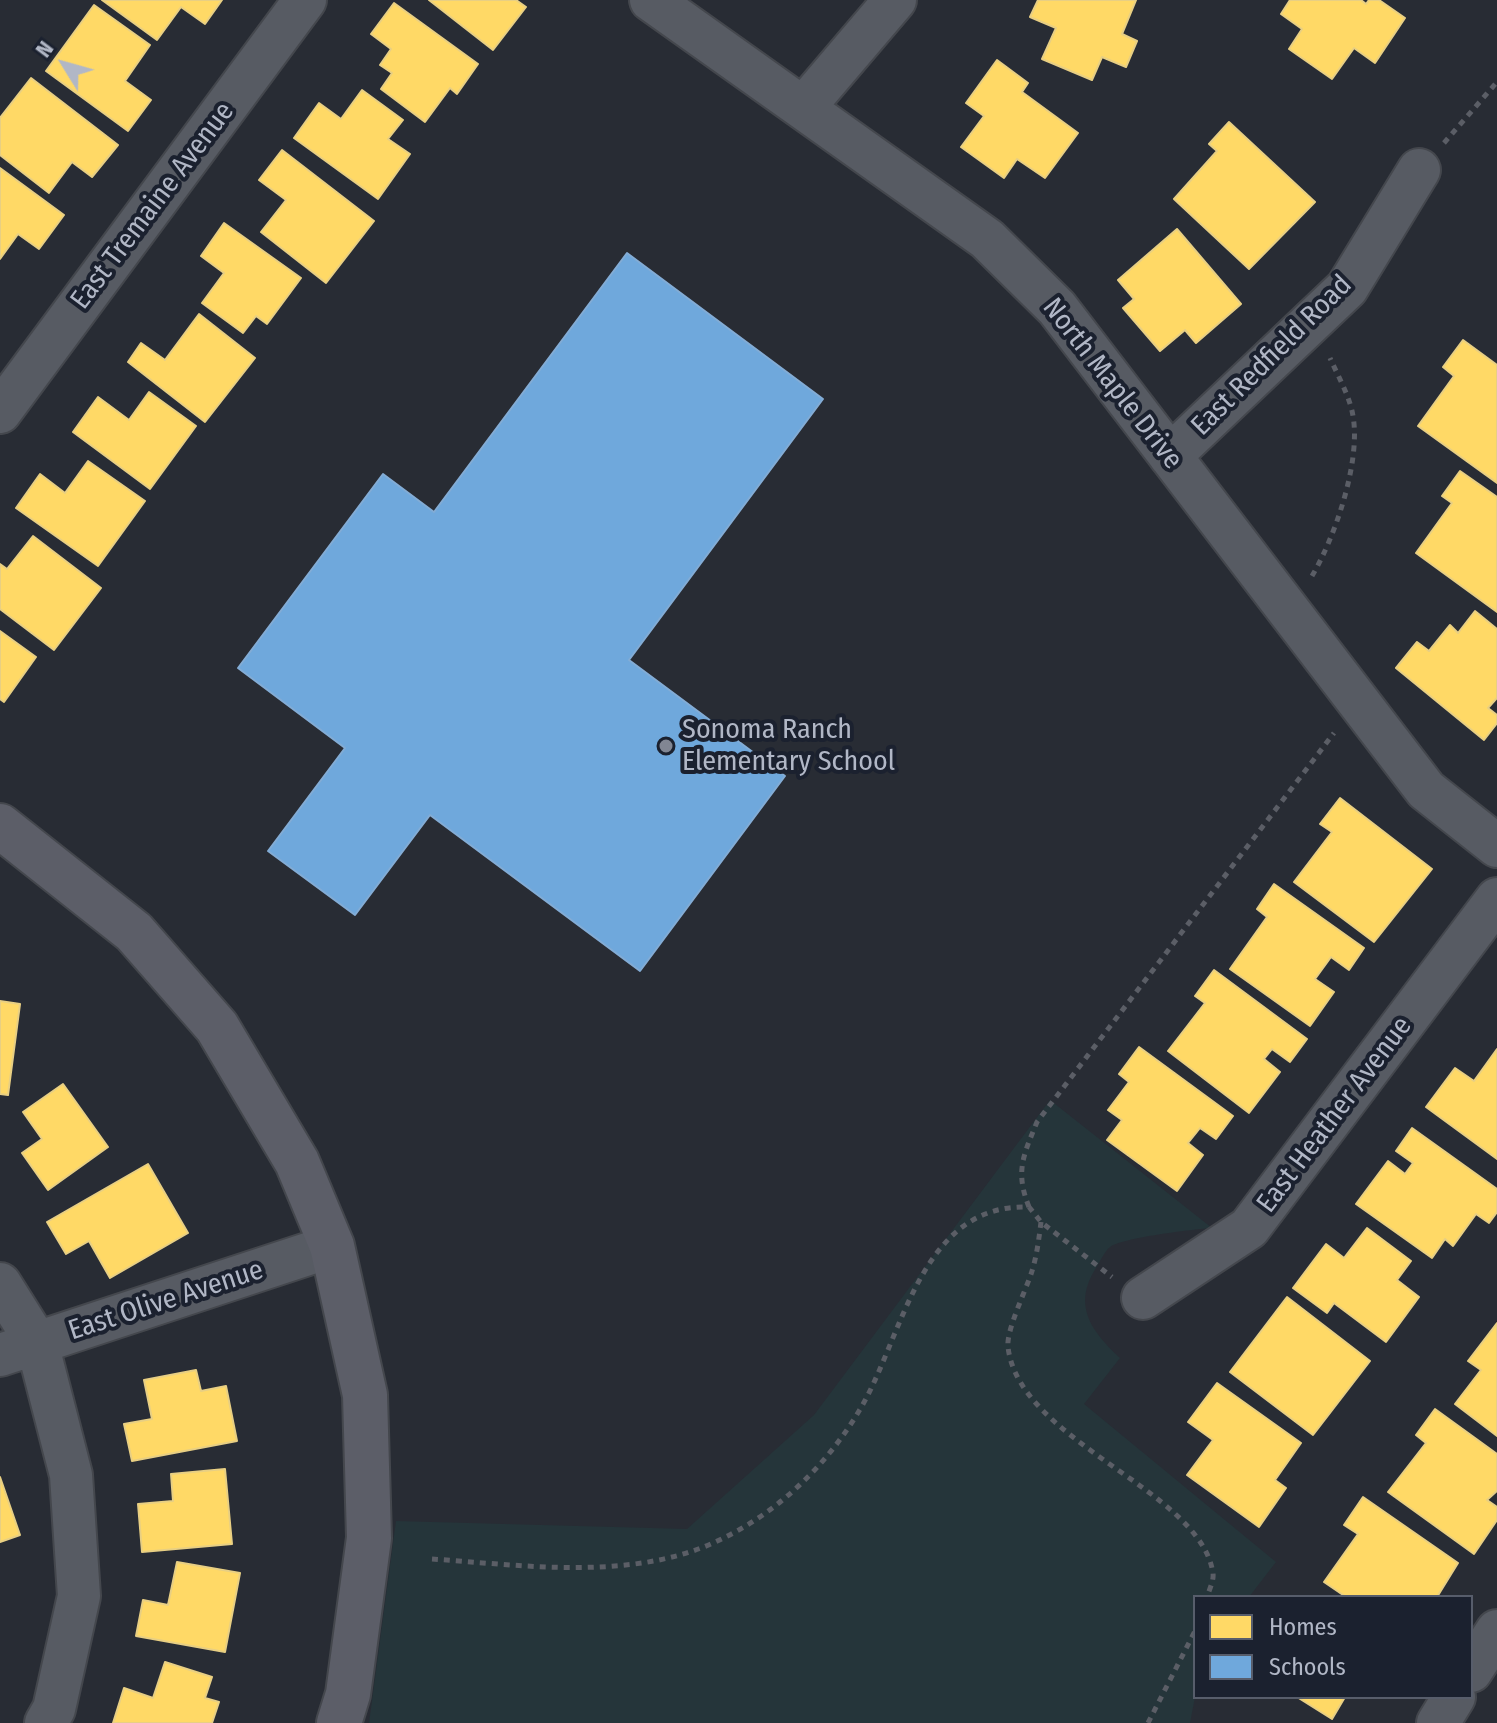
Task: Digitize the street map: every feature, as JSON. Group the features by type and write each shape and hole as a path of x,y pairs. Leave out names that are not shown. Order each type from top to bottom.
{"street":[{"name":"East Tremaine Avenue","path":"0,412 305,0"},
{"name":"North Maple Drive","path":"651,0 987,239 1057,308 1426,790 1497,846"},
{"path":"804,107 895,0"},
{"name":"East Redfield Road","path":"1170,456 1347,288 1419,170"},
{"path":"0,826 134,932 217,1027 297,1162 332,1246 365,1395 369,1529 348,1694 339,1723"},
{"name":"East Heather Avenue","path":"1143,1298 1249,1228 1497,899"},
{"name":"East Olive Avenue","path":"18,1349 332,1246"},
{"path":"0,1284 18,1349 71,1475 79,1596 54,1709 46,1723"},
{"path":"1473,1668 1497,1631"},
{"path":"1438,1723 1453,1699"}],"path":[{"path":"1419,170 1497,82"},
{"path":"1287,608 1306,586 1329,546 1345,497 1351,455 1353,416 1313,322"},
{"path":"1143,1298 1041,1222 1029,1207 1019,1183 1024,1155 1037,1122 1359,704"},
{"path":"432,1559 526,1565 638,1565 712,1544 770,1513 822,1462 860,1410 903,1311 923,1273 951,1236 974,1219 995,1210 1029,1207"},
{"path":"1041,1222 1033,1266 1007,1345 1022,1388 1052,1418 1184,1523 1203,1544 1214,1576 1208,1595"},
{"path":"1148,1723 1193,1635"}],"shaded area":[{"path":"1050,1100 1212,1228 1143,1237 1110,1247 1089,1281 1085,1306 1093,1327 1120,1358 1084,1404 1276,1562 1251,1595 1193,1595 1195,1699 1190,1723 369,1723 396,1521 687,1529 814,1415"}],"building: Homes":[{"path":"102,0 222,0 205,24 181,7 157,40"},
{"path":"429,0 516,0 526,7 493,50"},
{"path":"1038,0 1136,0 1122,34 1137,41 1126,67 1102,57 1092,80 1042,59 1056,28 1030,17"},
{"path":"1290,0 1361,0 1366,4 1369,0 1379,0 1405,18 1375,63 1354,48 1332,79 1289,49 1302,29 1281,14"},
{"path":"394,3 478,64 457,94 450,88 425,122 381,89 392,73 380,65 391,49 371,34"},
{"path":"94,5 150,45 125,81 151,100 128,131 46,71"},
{"path":"997,60 1028,83 1022,92 1078,133 1045,178 1017,159 1004,178 961,147 984,116 966,103"},
{"path":"31,78 118,145 92,177 72,162 49,193 0,155 0,118"},
{"path":"362,90 403,120 388,139 410,154 378,199 294,138 319,103 341,119"},
{"path":"1229,122 1315,202 1249,269 1174,199 1217,151 1209,144"},
{"path":"282,150 374,221 326,283 261,232 286,200 259,180"},
{"path":"0,168 64,215 39,249 18,234 0,259"},
{"path":"224,223 301,278 267,324 256,316 243,333 202,303 224,273 201,256"},
{"path":"1177,229 1241,304 1196,343 1185,330 1160,351 1123,308 1134,299 1118,280"},
{"path":"199,314 255,358 205,422 128,362 141,343 165,360"},
{"path":"1463,340 1497,365 1497,483 1418,426 1454,376 1443,367"},
{"path":"149,392 196,426 150,489 73,432 98,397 129,420"},
{"path":"88,461 145,501 98,566 16,508 40,474 65,493"},
{"path":"1460,471 1497,497 1497,612 1416,553 1452,503 1442,496"},
{"path":"33,536 101,588 54,650 0,609 0,564 7,569"},
{"path":"1475,611 1497,629 1497,698 1488,708 1497,715 1497,723 1484,740 1396,668 1417,642 1429,651 1450,625 1458,633"},
{"path":"0,631 36,657 4,702 0,699"},
{"path":"1340,798 1432,869 1374,942 1294,882 1332,832 1320,824"},
{"path":"1274,884 1364,948 1349,970 1331,957 1315,979 1334,992 1310,1026 1230,969 1267,917 1257,909"},
{"path":"1214,970 1307,1039 1290,1062 1272,1049 1264,1059 1280,1072 1249,1113 1168,1051 1205,1003 1195,996"},
{"path":"0,1001 20,1004 8,1095 0,1094"},
{"path":"1139,1047 1233,1116 1216,1139 1200,1128 1188,1143 1203,1155 1177,1191 1107,1140 1122,1120 1108,1110 1129,1082 1119,1074"},
{"path":"1497,1049 1497,1159 1426,1107 1455,1068 1474,1081"},
{"path":"63,1084 108,1147 48,1190 22,1153 42,1139 23,1112"},
{"path":"1412,1128 1497,1189 1497,1212 1489,1223 1476,1214 1453,1246 1445,1239 1432,1258 1356,1204 1388,1161 1405,1174 1413,1163 1396,1151"},
{"path":"148,1164 188,1233 110,1278 89,1241 66,1254 47,1222"},
{"path":"1367,1228 1411,1261 1397,1280 1419,1297 1386,1342 1334,1303 1327,1313 1293,1288 1326,1244 1344,1258"},
{"path":"1287,1297 1370,1361 1313,1435 1230,1372"},
{"path":"1497,1323 1497,1436 1455,1404 1481,1370 1468,1361"},
{"path":"196,1370 201,1391 226,1386 237,1441 132,1461 124,1424 152,1419 144,1380"},
{"path":"1217,1383 1301,1443 1275,1480 1286,1488 1259,1527 1187,1475 1213,1440 1188,1422"},
{"path":"1435,1409 1497,1454 1497,1491 1487,1500 1497,1507 1497,1520 1474,1554 1388,1492 1426,1443 1416,1435"},
{"path":"225,1469 232,1544 142,1552 138,1504 173,1501 171,1474"},
{"path":"0,1477 20,1535 0,1542"},
{"path":"1363,1497 1458,1563 1438,1595 1343,1595 1324,1582 1358,1534 1344,1525"},
{"path":"177,1562 240,1573 225,1652 136,1636 143,1600 168,1605"},
{"path":"165,1662 212,1677 205,1698 219,1702 212,1723 113,1723 124,1688 153,1698"},
{"path":"1300,1699 1344,1699 1332,1719"}],"building: Schools":[{"path":"627,253 823,399 629,660 785,776 640,971 430,815 355,915 268,851 345,748 238,668 383,474 434,512"}],"place":[{"name":"Sonoma Ranch Elementary School","path":"666,746"}]}
